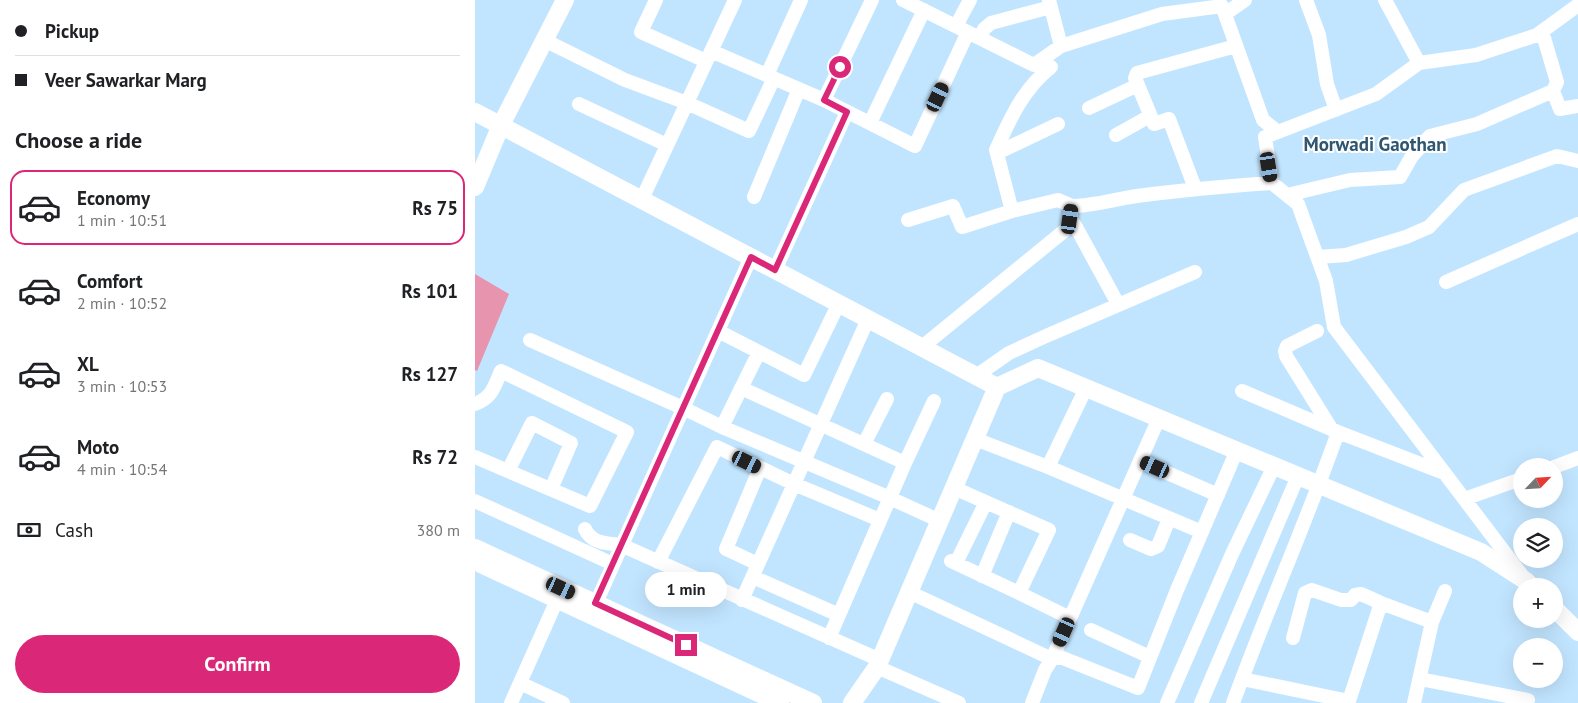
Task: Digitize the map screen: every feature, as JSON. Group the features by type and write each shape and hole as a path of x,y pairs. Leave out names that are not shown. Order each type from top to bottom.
{"street":[{"path":"475,186 501,125 565,0"},
{"path":"656,0 641,32 770,77 824,100 915,146 968,32 970,0"},
{"path":"641,199 735,0"},
{"path":"544,40 625,80 687,102 749,131 801,0"},
{"path":"824,100 872,0"},
{"path":"903,0 919,6 1034,65 1061,46 1162,14 1222,6 1263,120 1279,132"},
{"path":"1225,14 1245,0"},
{"path":"1306,0 1319,35 1327,84 1336,110"},
{"path":"1385,0 1419,63"},
{"path":"968,32 984,29 991,23 1050,3 1061,46"},
{"path":"1524,578 1334,327 1326,281 1298,204 1272,182 1265,137 1376,94 1419,63 1476,55 1537,35 1578,5"},
{"path":"870,123 919,6"},
{"path":"1287,195 1350,180 1400,177 1412,156 1430,136 1477,124 1553,91 1557,82 1541,31"},
{"path":"1195,188 1169,119 1154,124 1135,78 1137,73 1237,46"},
{"path":"1013,211 996,150 1027,90 1037,78 1051,67"},
{"path":"1089,108 1138,84"},
{"path":"754,197 799,90"},
{"path":"1553,91 1560,109 1578,106"},
{"path":"579,104 667,145"},
{"path":"475,112 997,387"},
{"path":"775,270 847,112"},
{"path":"1117,136 1150,116"},
{"path":"997,153 1058,124"},
{"path":"1317,257 1346,255 1406,237 1429,227 1464,190 1557,156 1578,161"},
{"path":"1071,212 1083,206 1120,198 1195,188 1272,182"},
{"path":"908,220 953,206 962,227 1013,211 1058,200 1071,212 1076,227 1117,304"},
{"path":"922,347 1069,227 1071,212"},
{"path":"1447,282 1578,224"},
{"path":"595,603 751,257"},
{"path":"976,376 1009,353 1117,304 1195,272"},
{"path":"718,331 804,375 839,303"},
{"path":"742,600 868,319"},
{"path":"1233,703 1320,485 1335,431 1286,356 1285,350 1287,346 1317,332"},
{"path":"530,340 722,427 890,498 939,521"},
{"path":"722,427 759,352"},
{"path":"852,703 878,664 997,387 1038,368 1481,552 1520,578"},
{"path":"475,404 485,400 490,395 501,371 627,432 590,506 475,457"},
{"path":"741,388 905,463"},
{"path":"1048,467 1086,388"},
{"path":"1242,391 1335,431 1445,473"},
{"path":"864,444 887,399"},
{"path":"829,638 934,401"},
{"path":"1032,703 1045,670 1052,659 1159,418"},
{"path":"508,471 532,423 571,443 551,489"},
{"path":"975,439 1048,467 1122,500 1202,532"},
{"path":"657,562 717,447 794,484 880,520"},
{"path":"909,592 1052,659 1060,657 1137,688 1237,450"},
{"path":"1563,464 1578,458"},
{"path":"1140,460 1218,495"},
{"path":"1167,703 1232,554 1274,466"},
{"path":"760,468 726,549 755,570 839,615"},
{"path":"1201,703 1298,476"},
{"path":"1464,499 1513,482"},
{"path":"954,488 1049,530 1019,593"},
{"path":"475,501 613,564"},
{"path":"986,502 953,562 1070,618"},
{"path":"982,576 1009,512"},
{"path":"1130,540 1151,549 1155,548 1158,546 1169,519"},
{"path":"585,529 594,540 621,546 829,638 959,703"},
{"path":"475,548 813,703"},
{"path":"475,561 780,703"},
{"path":"1293,638 1305,593 1312,590 1341,600 1351,600 1355,595 1361,594 1432,622"},
{"path":"1414,703 1432,622 1445,591"},
{"path":"511,703 557,600"},
{"path":"1242,679 1298,697 1349,701 1381,603"},
{"path":"1563,617 1578,632"},
{"path":"1091,630 1150,657"},
{"path":"1420,679 1483,697 1528,700 1527,703"},
{"path":"520,682 563,703"}],"shaded area":[{"path":"475,274 509,294 477,371 475,370"}],"district":[{"name":"Morwadi Gaothan","path":"1375,144"}],"route":[{"path":"686,645 595,603 751,257 775,270 791,235 847,112 824,100 840,67"}]}
